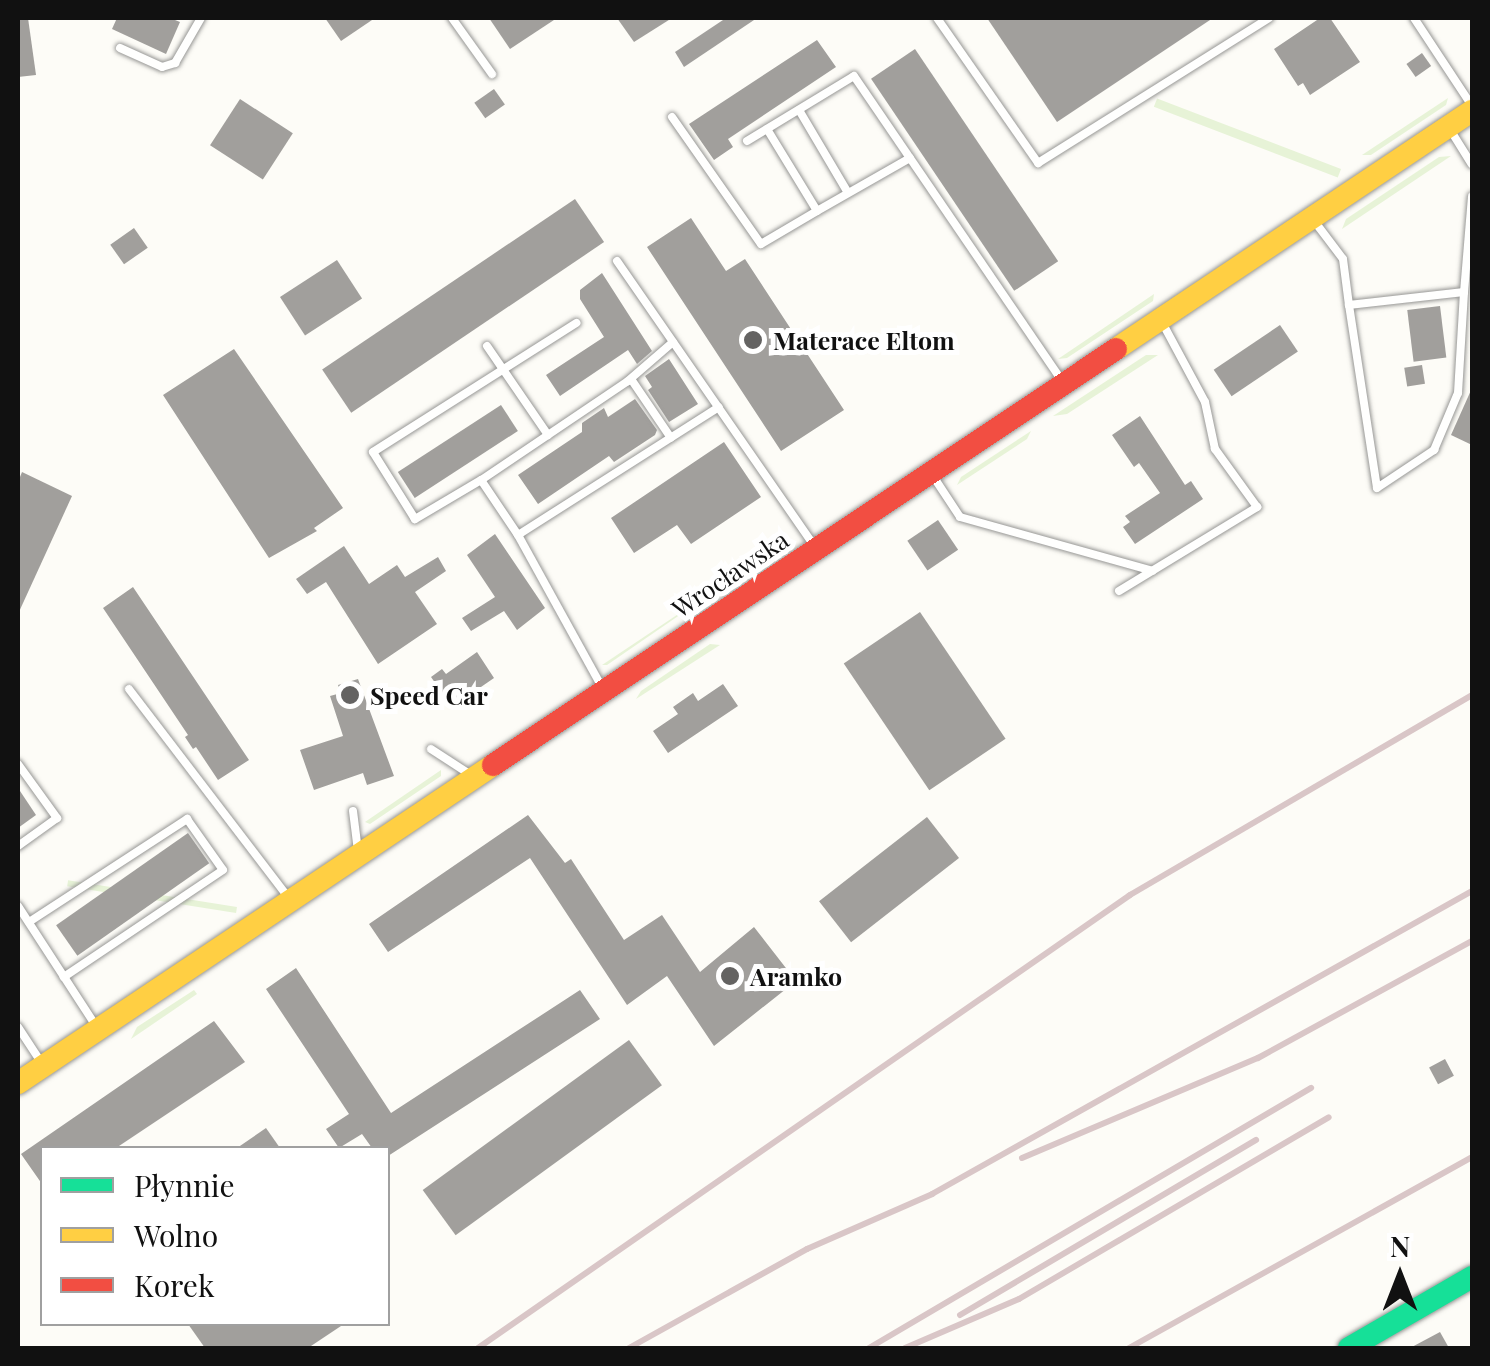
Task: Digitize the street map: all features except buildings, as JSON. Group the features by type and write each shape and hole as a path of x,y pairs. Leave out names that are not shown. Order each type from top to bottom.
{"street":[{"name":"Wrocławska","path":"18,1083 1472,108"},
{"path":"1349,1348 1472,1277"}],"lane":[{"path":"120,48 162,68 175,63 201,18"},
{"path":"452,18 492,74"},
{"path":"937,18 1038,163 1269,18"},
{"path":"1414,18 1472,108"},
{"path":"747,142 854,76 1064,383"},
{"path":"798,110 848,193"},
{"path":"672,117 760,244 910,158"},
{"path":"1449,127 1472,164"},
{"path":"767,129 817,211"},
{"path":"1312,218 1343,259 1377,488 1434,450 1458,393 1472,196"},
{"path":"617,261 816,549"},
{"path":"1350,305 1464,292"},
{"path":"1119,592 1257,507 1215,448 1205,402 1160,320"},
{"path":"576,323 372,452 415,519 481,480 631,379 673,342"},
{"path":"487,346 548,435"},
{"path":"631,379 671,438"},
{"path":"518,535 718,407"},
{"path":"930,473 960,517 1152,571"},
{"path":"481,480 518,535 605,690"},
{"path":"129,689 290,901"},
{"path":"431,749 475,777"},
{"path":"18,764 57,818 18,846"},
{"path":"353,811 358,856"},
{"path":"29,922 187,819 223,870 64,977"},
{"path":"18,906 98,1030"},
{"path":"18,1027 44,1066"}],"green space":[{"path":"1157,98 1341,169 1338,177 1154,107"},
{"path":"1448,98 1446,105 1371,155 1362,155"},
{"path":"1451,156 1342,229 1346,219 1439,157"},
{"path":"1154,294 1153,301 1067,358 1058,359"},
{"path":"1146,355 1158,355 1067,414 1053,416"},
{"path":"1031,431 1027,439 957,485 961,477"},
{"path":"786,542 607,665 602,665"},
{"path":"710,644 720,645 636,699 641,691"},
{"path":"441,770 441,776 370,824 365,822"},
{"path":"68,880 237,907 236,913 67,886"},
{"path":"194,990 197,994 131,1039 137,1027"}],"railway":[{"path":"478,1348 1130,895 1472,695"},
{"path":"629,1348 807,1249 932,1194 1472,891"},
{"path":"1022,1158 1258,1058 1472,941"},
{"path":"869,1348 1311,1088"},
{"path":"905,1348 1019,1299 1329,1117"},
{"path":"960,1315 1256,1140"},
{"path":"1129,1348 1472,1157"}],"traffic: fast":[{"path":"1349,1348 1472,1277"}],"traffic: slow":[{"path":"1116,349 1472,111"},
{"path":"18,1083 493,765"}],"traffic: jam":[{"path":"493,765 1116,349"}],"place":[{"name":"Materace Eltom","path":"753,340"},
{"name":"Speed Car","path":"350,695"},
{"name":"Aramko","path":"730,976"}]}
